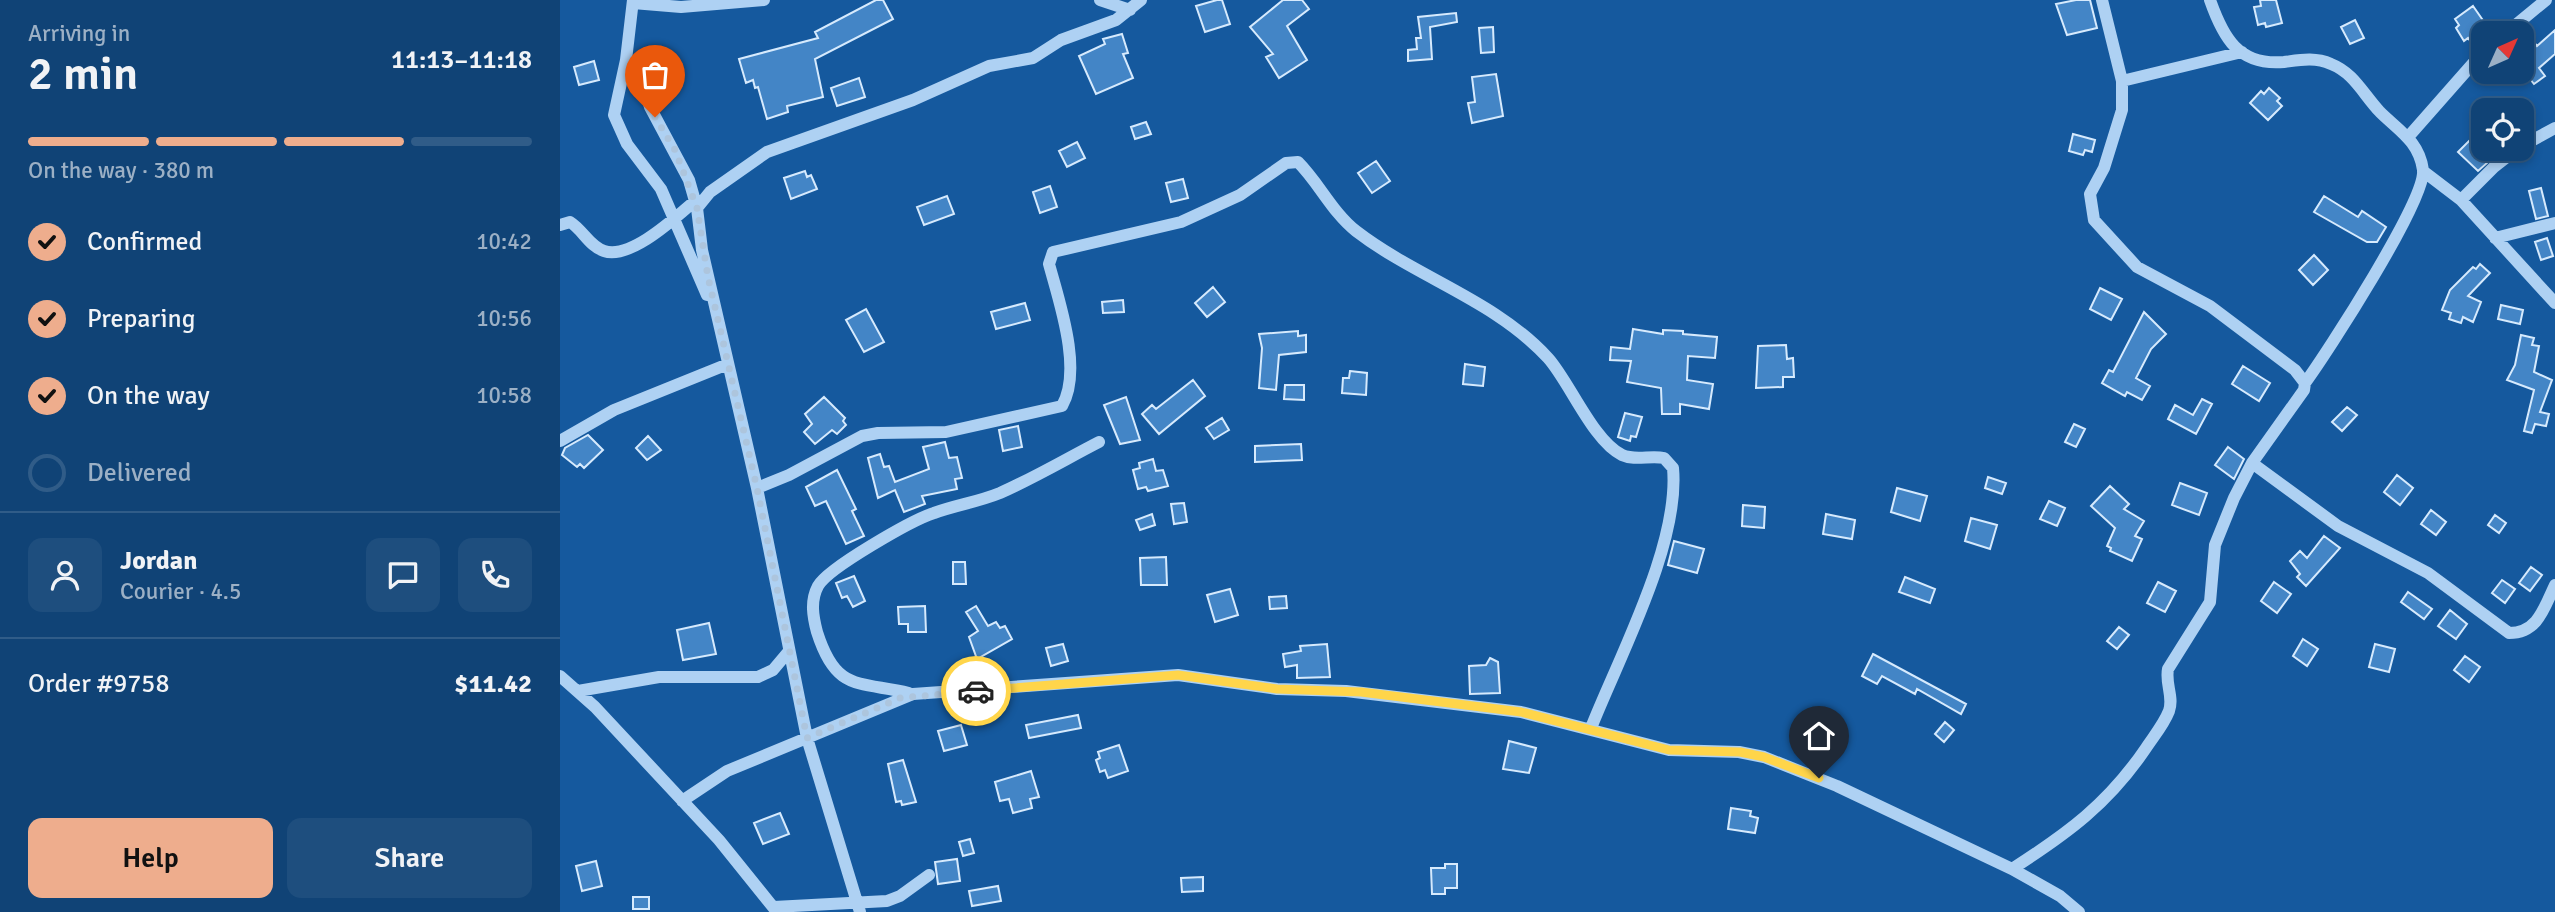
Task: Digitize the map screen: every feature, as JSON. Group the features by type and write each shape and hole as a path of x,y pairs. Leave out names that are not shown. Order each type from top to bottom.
{"street":[{"path":"715,311 661,189 618,129 614,115 615,101 626,60 633,1 681,7 764,0"},
{"path":"1100,0 1130,10"},
{"path":"560,225 570,222 596,247 617,252 644,240 767,152 913,100 989,66 1033,58 1061,40 1116,20 1142,0"},
{"path":"2102,0 2122,81 2122,110 2104,168 2090,194 2094,220 2137,267 2210,306 2295,370 2305,383"},
{"path":"2210,0 2224,36 2242,52 2266,62 2318,60 2341,68 2381,112 2409,136 2423,171 2461,200 2555,303"},
{"path":"2521,21 2546,0"},
{"path":"2122,81 2242,52"},
{"path":"626,60 642,80 650,107 675,150 696,204 715,311 757,488 807,738 859,908"},
{"path":"2409,136 2471,66"},
{"path":"2534,139 2555,128"},
{"path":"2461,200 2504,161"},
{"path":"757,488 797,472 862,436 878,433 946,432 1062,406 1067,397 1067,337 1048,257 1053,252 1104,243 1181,222 1240,195 1286,163 1298,162 1327,201 1357,231 1527,338 1550,359 1585,414 1613,448 1632,457 1664,458 1673,468 1668,521 1655,571 1591,728"},
{"path":"2012,869 2059,839 2100,805 2134,765 2166,718 2170,709 2166,680 2168,669 2210,602 2210,569 2215,545 2252,463 2301,398 2305,383 2344,329 2418,192 2423,171"},
{"path":"2495,238 2555,223"},
{"path":"560,441 614,410 728,363"},
{"path":"1099,442 1002,492 917,520 828,574 818,586 812,606 819,637 840,676 862,686 913,694 1178,675 1277,689 1346,691 1494,709 1591,728 1669,750 1740,752 1764,757 1838,786 2012,869 2060,896 2078,912"},
{"path":"2252,463 2338,526 2428,573 2509,633 2522,633 2532,627 2555,585"},
{"path":"578,691 659,677 758,677 773,670 789,651"},
{"path":"560,676 578,691 682,800 775,909 859,908 900,896 929,875"},
{"path":"682,800 727,771 913,694"}],"building":[{"path":"876,0 883,0 893,19 815,59 823,97 787,106 788,112 767,119 758,87 755,88 753,80 746,83 739,59 818,38 815,32"},
{"path":"1222,0 1230,24 1205,32 1196,6"},
{"path":"1283,0 1302,0 1309,9 1287,26 1307,60 1279,78 1266,57 1273,54 1250,27"},
{"path":"2090,0 2097,28 2067,35 2056,4"},
{"path":"2260,0 2276,0 2282,23 2266,27 2265,23 2258,25 2254,7 2261,6"},
{"path":"2473,6 2483,21 2471,21 2471,42 2468,38 2464,41 2456,28 2459,25 2455,19"},
{"path":"1456,13 1457,22 1430,27 1432,59 1408,61 1408,50 1417,49 1416,38 1421,38 1418,17"},
{"path":"2355,20 2364,38 2350,44 2341,27"},
{"path":"1493,27 1494,52 1481,53 1479,28"},
{"path":"2555,30 2555,54 2539,68 2545,76 2534,84 2534,42 2537,46"},
{"path":"1122,34 1128,53 1123,54 1133,78 1096,94 1079,56 1105,44 1103,39"},
{"path":"594,61 599,80 579,85 574,67"},
{"path":"1496,74 1503,116 1472,123 1468,103 1475,102 1472,77"},
{"path":"859,78 865,97 837,106 831,88"},
{"path":"2269,88 2280,98 2277,101 2282,106 2268,120 2250,103 2261,91 2264,94"},
{"path":"1146,122 1151,134 1135,139 1131,127"},
{"path":"2073,134 2095,140 2092,152 2085,150 2083,155 2069,151"},
{"path":"2471,139 2471,161 2489,161 2478,171 2458,152"},
{"path":"1077,142 1085,158 1067,167 1059,151"},
{"path":"1376,161 1390,181 1372,193 1358,173"},
{"path":"805,171 807,177 811,175 817,189 791,199 784,178"},
{"path":"1183,179 1188,198 1171,202 1166,183"},
{"path":"1050,186 1057,207 1040,213 1033,192"},
{"path":"2541,188 2548,216 2536,219 2529,191"},
{"path":"947,196 954,214 924,225 917,207"},
{"path":"2324,196 2358,217 2362,211 2386,227 2377,242 2367,242 2314,212"},
{"path":"2547,238 2553,256 2541,260 2535,242"},
{"path":"2314,255 2328,270 2313,285 2299,270"},
{"path":"2480,264 2490,273 2468,296 2481,302 2473,322 2463,317 2461,323 2449,319 2451,313 2442,310 2450,290 2473,267 2476,269"},
{"path":"1213,287 1225,302 1207,317 1195,303"},
{"path":"2100,288 2122,299 2111,320 2090,309"},
{"path":"1123,300 1124,312 1103,313 1102,302"},
{"path":"1025,303 1030,320 996,329 991,312"},
{"path":"2501,305 2523,310 2520,324 2498,319"},
{"path":"866,309 884,342 864,352 846,320"},
{"path":"2144,312 2166,334 2151,349 2136,378 2150,386 2142,400 2127,392 2125,396 2102,383 2109,370 2113,372"},
{"path":"1633,329 1663,334 1663,330 1683,331 1683,334 1717,337 1715,358 1688,356 1687,380 1713,384 1709,409 1680,404 1680,414 1662,414 1661,388 1627,382 1631,361 1610,360 1611,347 1630,349"},
{"path":"1298,331 1298,336 1306,335 1306,352 1279,355 1276,390 1259,388 1262,348 1259,334"},
{"path":"2521,335 2534,338 2532,345 2539,346 2534,372 2552,380 2540,412 2549,414 2546,426 2535,424 2532,433 2524,431 2534,390 2507,380 2515,365"},
{"path":"1786,345 1787,359 1793,358 1794,377 1783,377 1783,387 1756,388 1758,346"},
{"path":"1465,364 1485,367 1483,386 1463,384"},
{"path":"2243,366 2270,383 2259,401 2232,384"},
{"path":"1350,371 1367,373 1366,395 1342,393 1343,378 1349,378"},
{"path":"1193,380 1205,396 1159,434 1142,414 1152,405 1156,409"},
{"path":"1285,385 1304,385 1304,400 1284,399"},
{"path":"824,397 845,418 843,421 846,425 837,434 832,430 815,444 804,432 812,424 805,414"},
{"path":"1126,397 1140,440 1120,444 1104,405"},
{"path":"2202,399 2212,404 2196,434 2168,419 2175,405 2193,415"},
{"path":"2347,407 2357,415 2342,431 2332,422"},
{"path":"1625,413 1642,417 1636,437 1631,436 1630,441 1618,437"},
{"path":"1222,418 1229,430 1214,439 1206,428"},
{"path":"2074,424 2085,429 2076,447 2065,442"},
{"path":"1018,426 1022,447 1003,451 999,430"},
{"path":"588,435 603,450 584,468 580,464 577,467 562,455 565,448"},
{"path":"648,436 661,450 647,460 636,448"},
{"path":"945,442 949,458 957,457 962,478 955,479 957,489 922,496 925,504 904,512 895,490 878,498 868,458 880,454 884,467 889,466 895,482 929,469 923,447"},
{"path":"1301,444 1302,460 1255,462 1255,446"},
{"path":"2228,447 2244,459 2234,479 2215,465"},
{"path":"1153,459 1156,471 1163,470 1168,486 1148,491 1146,487 1138,489 1133,470 1140,468 1139,463"},
{"path":"837,470 856,509 852,511 864,536 846,544 826,501 815,506 806,487"},
{"path":"2397,475 2413,488 2400,505 2384,492"},
{"path":"1988,477 2006,483 2002,494 1985,488"},
{"path":"2180,483 2207,493 2199,515 2172,505"},
{"path":"2110,486 2129,504 2124,509 2144,521 2135,536 2142,539 2132,561 2110,551 2111,548 2107,546 2115,528 2091,506"},
{"path":"1897,488 1927,496 1920,521 1891,512"},
{"path":"2049,501 2065,508 2057,526 2040,519"},
{"path":"1184,503 1187,522 1174,524 1171,504"},
{"path":"1743,505 1765,507 1764,528 1742,526"},
{"path":"2431,510 2446,522 2436,535 2421,524"},
{"path":"1152,514 1155,525 1140,530 1136,520"},
{"path":"1826,514 1855,520 1852,539 1823,534"},
{"path":"2495,515 2506,523 2499,533 2488,525"},
{"path":"1971,518 1997,525 1990,549 1965,541"},
{"path":"2324,536 2340,548 2306,586 2297,577 2300,574 2290,561 2300,551 2307,558"},
{"path":"1674,541 1704,549 1697,573 1668,565"},
{"path":"1166,557 1167,585 1141,585 1140,558"},
{"path":"953,562 965,562 966,584 953,584"},
{"path":"2531,567 2542,575 2530,591 2519,583"},
{"path":"854,576 865,601 853,607 847,596 842,598 836,583"},
{"path":"1905,577 1935,589 1930,603 1899,592"},
{"path":"2502,580 2515,589 2505,603 2492,593"},
{"path":"2158,582 2176,591 2165,612 2147,603"},
{"path":"2274,582 2291,594 2277,613 2261,601"},
{"path":"1230,589 1238,615 1215,622 1207,595"},
{"path":"2408,592 2432,609 2424,619 2401,602"},
{"path":"1286,596 1287,608 1270,609 1269,597"},
{"path":"925,606 926,632 908,632 908,624 899,624 898,607"},
{"path":"976,606 988,626 996,622 1000,628 1005,626 1012,639 977,659 969,637 978,631 966,612"},
{"path":"2450,610 2467,624 2456,639 2438,626"},
{"path":"709,623 716,654 683,660 677,630"},
{"path":"2119,627 2129,635 2117,649 2107,641"},
{"path":"2303,639 2318,649 2307,666 2293,656"},
{"path":"1063,644 1068,661 1051,666 1046,648"},
{"path":"1327,644 1330,677 1297,678 1297,665 1285,667 1283,654 1301,651 1300,646"},
{"path":"2375,644 2395,649 2389,672 2369,667"},
{"path":"1873,654 1966,704 1961,714 1917,689 1915,694 1882,676 1877,684 1862,676"},
{"path":"2465,656 2480,667 2469,682 2454,670"},
{"path":"1490,658 1498,662 1500,693 1470,694 1469,666 1486,665"},
{"path":"1078,715 1081,728 1029,738 1026,725"},
{"path":"1945,722 1954,730 1944,742 1935,734"},
{"path":"961,725 967,745 944,751 938,731"},
{"path":"1509,741 1536,748 1529,773 1503,769"},
{"path":"1119,745 1128,771 1108,778 1105,770 1100,772 1096,760 1100,758 1098,752"},
{"path":"903,760 916,802 902,805 901,801 896,802 888,764"},
{"path":"1031,771 1039,797 1030,799 1032,808 1013,813 1009,799 1000,801 995,782"},
{"path":"1731,808 1751,811 1750,816 1758,818 1755,833 1728,829"},
{"path":"780,813 789,834 763,844 754,823"},
{"path":"970,839 974,853 963,856 959,842"},
{"path":"957,859 960,881 938,884 935,862"},
{"path":"596,861 602,886 582,891 576,866"},
{"path":"1445,864 1457,864 1457,888 1445,888 1445,894 1432,894 1431,868 1445,868"},
{"path":"1203,877 1203,891 1182,892 1181,878"},
{"path":"998,886 1001,901 972,906 969,891"},
{"path":"633,897 649,897 649,909 633,909"}],"way so far":[{"path":"655,117 689,180 697,208 697,225 757,488 807,738 913,694 976,691"}],"route":[{"path":"976,691 1178,675 1277,689 1361,692 1521,712 1669,750 1740,752 1764,757 1819,778"}]}
